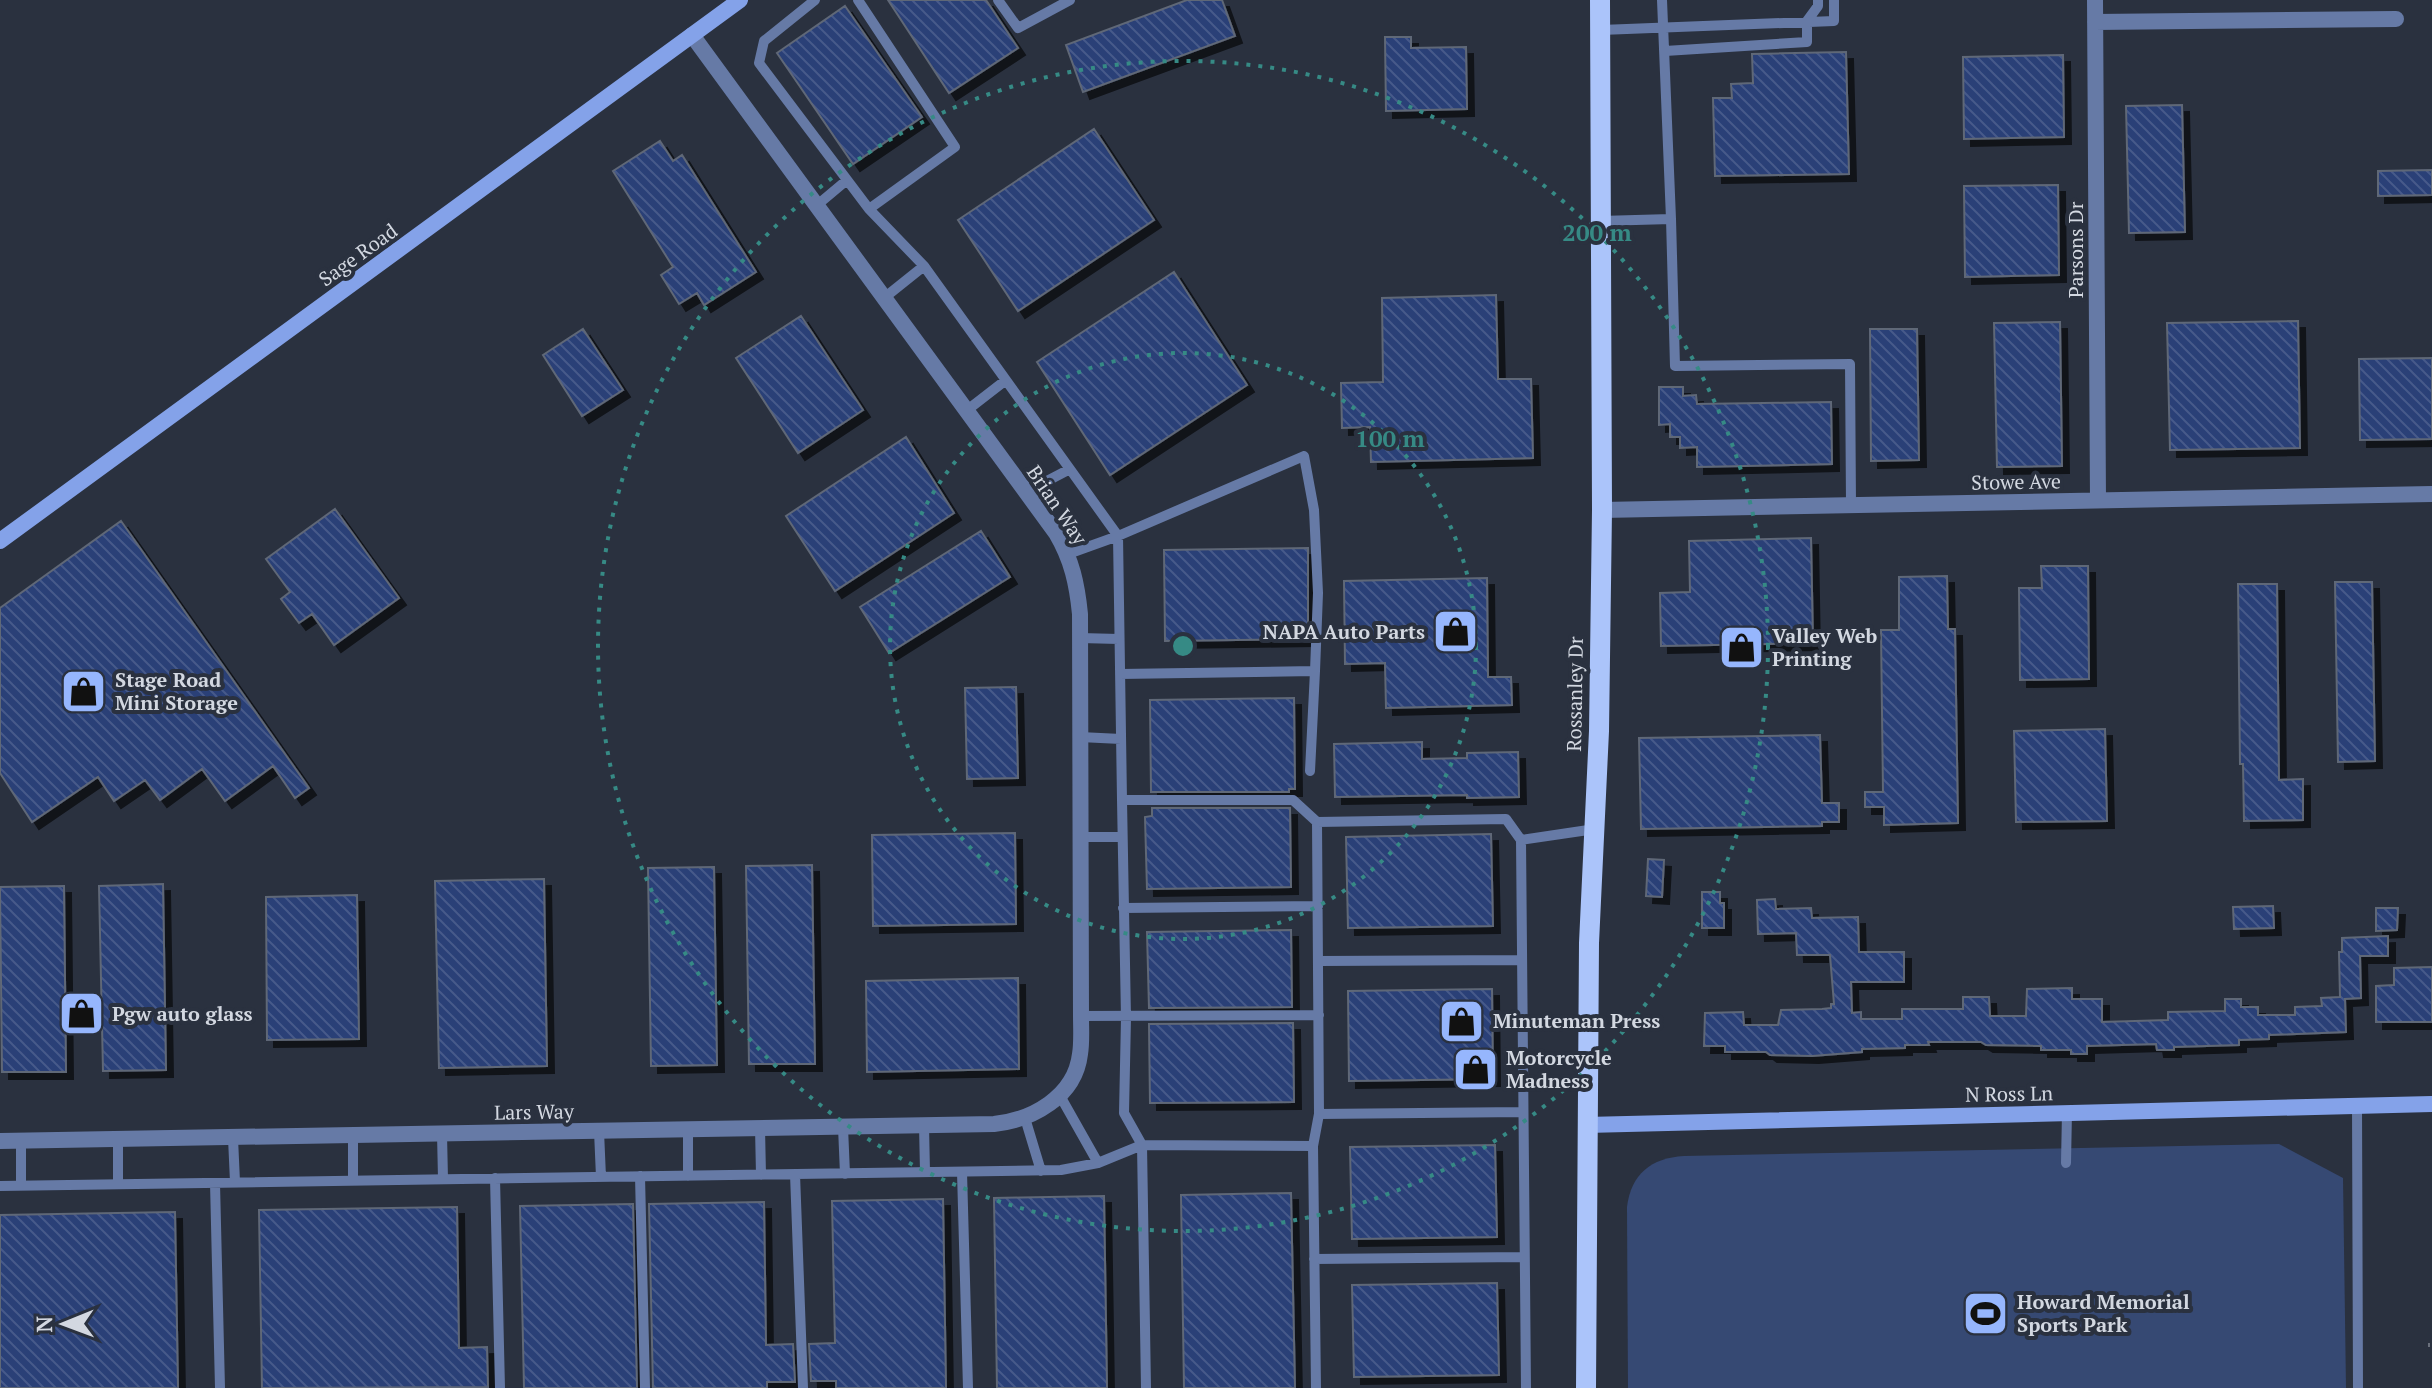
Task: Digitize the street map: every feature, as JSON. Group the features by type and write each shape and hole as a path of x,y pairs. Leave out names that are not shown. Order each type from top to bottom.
{"main road":[{"name":"Sage Road","path":"0,541 740,0"},
{"name":"Rossanley Dr","path":"1586,1388 1589,943 1599,731 1602,510 1600,0"},
{"name":"N Ross Ln","path":"1586,1125 2432,1104"}],"street":[{"name":"Parsons Dr","path":"2095,0 2098,500"},
{"path":"2095,22 2396,19"},
{"name":"Brian Way","path":"692,35 1068,554 1078,590 1080,638 1081,1016 1080,1055 1076,1070 1059,1094"},
{"name":"Stowe Ave","path":"1602,510 2432,494"},
{"name":"Lars Way","path":"0,1141 994,1124 1025,1118 1047,1108 1059,1094"}],"lane":[{"path":"815,0 764,41 759,63 869,209 924,266 1118,536 1126,1018 1124,1113 1142,1145 1146,1388"},
{"path":"858,0 955,147 869,209"},
{"path":"998,0 1018,28 1070,0"},
{"path":"1662,0 1675,366 1850,364 1851,505"},
{"path":"1665,51 1807,42 1807,21 1818,6 1818,0"},
{"path":"1601,30 1834,21 1834,0"},
{"path":"816,206 847,180"},
{"path":"1600,221 1671,219"},
{"path":"884,298 924,266"},
{"path":"966,411 1006,380"},
{"path":"1068,554 1118,536 1304,456 1315,524 1318,593 1310,771"},
{"path":"1026,492 1070,469"},
{"path":"1080,638 1119,639"},
{"path":"1120,674 1315,671"},
{"path":"1080,737 1121,739"},
{"path":"1122,800 1293,800 1317,822 1506,819 1521,840 1526,1388"},
{"path":"1316,1388 1313,1146 1319,1114 1317,822"},
{"path":"1521,840 1595,829"},
{"path":"1080,837 1122,837"},
{"path":"1123,908 1318,906"},
{"path":"1319,961 1522,960"},
{"path":"1081,1016 1319,1015"},
{"path":"1059,1094 1098,1163"},
{"path":"2357,1105 2358,1388"},
{"path":"1319,1114 1523,1112"},
{"path":"2066,1163 2067,1112"},
{"path":"1025,1118 1041,1171"},
{"path":"924,1125 925,1172"},
{"path":"843,1127 845,1174"},
{"path":"760,1128 761,1175"},
{"path":"688,1129 688,1176"},
{"path":"599,1131 601,1177"},
{"path":"442,1134 443,1179"},
{"path":"353,1135 353,1180"},
{"path":"233,1138 235,1182"},
{"path":"118,1140 118,1184"},
{"path":"21,1141 21,1185"},
{"path":"0,1186 1041,1171 1098,1163 1142,1145 1313,1146"},
{"path":"962,1172 968,1388"},
{"path":"795,1174 803,1388"},
{"path":"640,1176 645,1388"},
{"path":"495,1178 500,1388"},
{"path":"215,1183 220,1388"},
{"path":"1314,1259 1524,1257"}],"shaded area":[{"name":"Howard Memorial Sports Park","path":"2279,1144 2343,1178 2346,1388 1628,1388 1627,1207 1638,1177 1662,1160 1684,1156"}],"building":[{"path":"888,0 986,0 1018,48 949,93"},
{"path":"1187,0 1222,0 1235,36 1083,92 1066,45"},
{"path":"845,6 922,117 853,164 777,53"},
{"path":"1385,37 1411,37 1411,48 1466,47 1467,109 1386,111"},
{"path":"1846,52 1849,174 1715,176 1713,98 1732,98 1731,84 1753,83 1752,54"},
{"path":"2063,55 2064,137 1964,139 1963,57"},
{"path":"2182,105 2185,232 2129,233 2126,106"},
{"path":"1094,129 1154,220 1018,311 958,220"},
{"path":"660,141 673,161 682,155 756,272 704,305 697,293 679,304 661,275 673,267 613,171"},
{"path":"2432,170 2432,195 2378,196 2378,171"},
{"path":"2058,185 2059,275 1965,277 1964,186"},
{"path":"1174,272 1247,385 1110,475 1037,362"},
{"path":"1496,295 1498,379 1531,379 1533,458 1371,462 1370,427 1342,428 1341,383 1383,382 1382,298"},
{"path":"801,316 863,410 798,453 736,358"},
{"path":"2298,321 2300,448 2170,450 2167,323"},
{"path":"2060,322 2062,466 1997,467 1994,323"},
{"path":"583,329 623,390 582,416 543,355"},
{"path":"1870,329 1917,329 1919,460 1871,461"},
{"path":"2432,358 2432,439 2360,440 2359,359"},
{"path":"1659,387 1683,387 1683,396 1696,395 1697,404 1831,402 1832,464 1697,467 1697,447 1680,448 1680,437 1670,437 1670,424 1659,425"},
{"path":"906,437 954,513 835,591 786,516"},
{"path":"335,509 399,598 334,645 312,614 299,623 281,599 290,592 266,559"},
{"path":"121,521 309,788 295,798 273,766 225,801 202,769 160,800 145,780 114,801 98,777 32,822 0,773 0,608"},
{"path":"981,531 1010,577 889,653 860,607"},
{"path":"1811,538 1813,643 1661,646 1660,593 1690,592 1689,541"},
{"path":"1308,548 1308,639 1165,641 1164,550"},
{"path":"2041,566 2088,566 2089,679 2020,680 2019,588 2042,588"},
{"path":"1947,576 1948,629 1955,629 1958,823 1884,825 1884,807 1865,807 1865,792 1883,792 1881,630 1899,630 1899,577"},
{"path":"1487,578 1488,677 1511,677 1512,705 1386,708 1385,663 1345,664 1344,581"},
{"path":"2335,582 2372,582 2375,761 2338,762"},
{"path":"2238,584 2277,584 2279,780 2303,779 2303,820 2244,821 2243,764 2240,764"},
{"path":"1016,687 1018,778 967,779 965,688"},
{"path":"1294,698 1295,789 1289,789 1289,792 1151,792 1150,700"},
{"path":"2105,729 2107,821 2016,822 2014,731"},
{"path":"1820,735 1822,803 1839,803 1839,822 1822,822 1822,826 1641,829 1639,738"},
{"path":"1422,742 1422,759 1467,758 1467,753 1518,752 1519,797 1335,797 1334,744"},
{"path":"1152,808 1290,808 1291,887 1147,889 1145,817 1152,816"},
{"path":"1015,833 1016,924 873,926 872,835"},
{"path":"1491,834 1493,926 1348,928 1346,837"},
{"path":"1648,859 1664,860 1662,897 1646,896"},
{"path":"812,865 815,1064 749,1064 746,866"},
{"path":"714,867 717,1065 651,1066 648,868"},
{"path":"544,879 547,1066 439,1068 435,881"},
{"path":"163,884 166,1070 103,1071 99,886"},
{"path":"64,886 66,1072 2,1072 0,887"},
{"path":"1702,892 1720,892 1720,903 1724,903 1724,928 1702,928"},
{"path":"357,895 359,1039 267,1040 266,897"},
{"path":"1775,899 1776,909 1811,908 1812,918 1858,917 1859,952 1904,952 1904,982 1851,982 1852,1013 1861,1012 1861,1019 1902,1019 1902,1009 1963,1009 1963,997 1989,997 1990,1016 2026,1016 2027,989 2072,988 2072,999 2102,999 2102,1022 2168,1020 2168,1012 2225,1011 2225,999 2241,999 2241,1007 2258,1007 2258,1015 2295,1015 2295,1007 2322,1006 2321,998 2340,997 2339,952 2342,952 2342,938 2388,936 2388,956 2360,956 2361,998 2345,999 2346,1032 2269,1035 2269,1039 2239,1040 2239,1045 2174,1047 2174,1050 2157,1050 2156,1044 2087,1046 2087,1054 2071,1054 2071,1050 2041,1050 2041,1046 1986,1045 1981,1042 1928,1042 1929,1045 1905,1045 1905,1048 1862,1049 1862,1052 1812,1056 1725,1052 1725,1046 1704,1046 1705,1013 1743,1012 1744,1025 1778,1025 1781,1010 1831,1008 1834,1004 1830,955 1797,955 1796,933 1758,934 1757,900"},
{"path":"2273,906 2274,928 2234,929 2233,907"},
{"path":"2376,908 2398,908 2397,930 2376,931"},
{"path":"1291,930 1292,1007 1149,1008 1147,932"},
{"path":"2432,967 2432,1022 2376,1022 2376,986 2394,985 2394,968"},
{"path":"1018,978 1019,1069 867,1072 866,981"},
{"path":"1492,989 1493,1079 1349,1081 1348,991"},
{"path":"1293,1023 1294,1102 1150,1103 1149,1024"},
{"path":"1495,1145 1497,1237 1352,1239 1350,1147"},
{"path":"1291,1193 1295,1388 1184,1388 1181,1195"},
{"path":"1104,1196 1107,1388 997,1388 994,1198"},
{"path":"943,1199 946,1388 836,1388 836,1381 811,1381 809,1344 835,1343 832,1201"},
{"path":"764,1202 766,1345 793,1344 795,1382 767,1382 767,1388 653,1388 649,1204"},
{"path":"633,1204 637,1388 524,1388 520,1206"},
{"path":"457,1207 459,1348 487,1347 488,1387 262,1388 259,1210"},
{"path":"175,1212 178,1388 0,1388 0,1215"},
{"path":"1497,1283 1499,1375 1354,1377 1352,1285"}],"place":[{"name":"NAPA Auto Parts","path":"1456,632"},
{"name":"Valley Web Printing","path":"1741,648"},
{"name":"Stage Road Mini Storage","path":"84,692"},
{"name":"Pgw auto glass","path":"81,1014"},
{"name":"Minuteman Press","path":"1462,1021"},
{"name":"Motorcycle Madness","path":"1475,1069"},
{"name":"Howard Memorial Sports Park","path":"1986,1313"}]}
